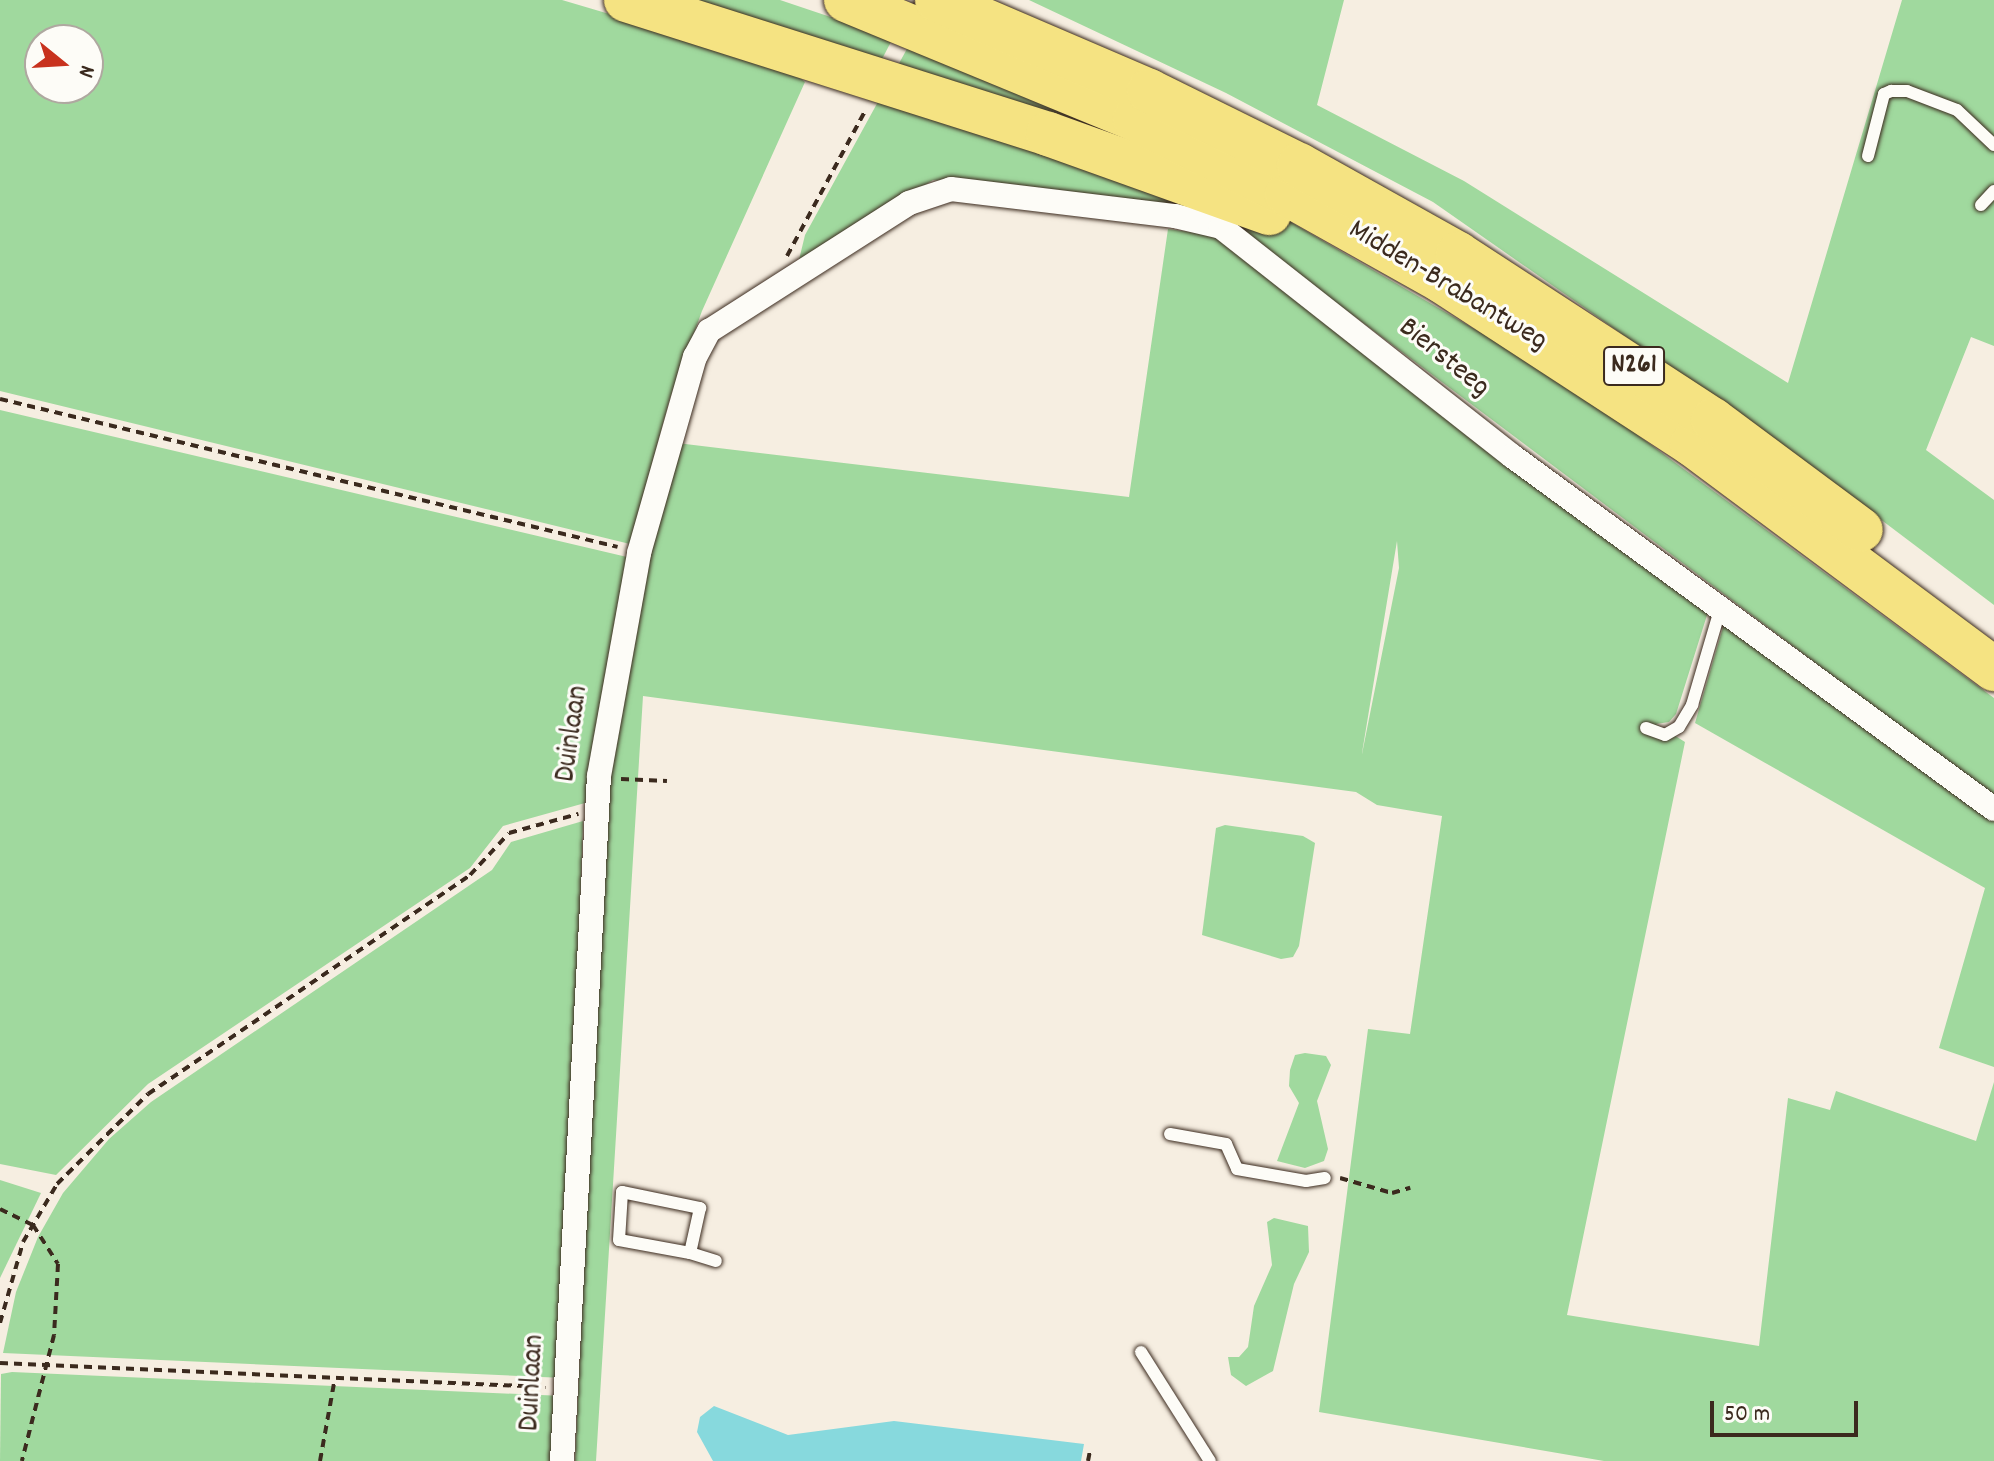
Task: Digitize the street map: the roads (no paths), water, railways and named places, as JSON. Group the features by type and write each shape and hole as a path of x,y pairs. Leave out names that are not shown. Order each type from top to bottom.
{"highway":[{"name":"N261","path":"626,0 1244,201 1363,259 1497,315"},
{"name":"Midden-Brabantweg","path":"846,0 1037,75 1235,167 1497,315 1692,444 1994,669"},
{"name":"Midden-Brabantweg","path":"937,0 1174,103 1458,254 1713,420 1994,630"}],"street":[{"name":"Biersteeg","path":"792,277 909,203 951,189 1159,214 1221,227 1512,456 1994,809"},
{"name":"Duinlaan","path":"562,1461 596,810 599,776 639,553 701,342 709,331 792,277"}],"lane":[{"path":"1868,156 1884,94 1891,91 1907,91 1957,110 1994,145"},
{"path":"1981,205 1994,191"},
{"path":"1646,728 1665,735 1679,727 1692,705 1720,610"},
{"path":"1170,1134 1226,1144 1237,1169 1306,1181 1325,1178"},
{"path":"690,1253 700,1208 622,1192 619,1240 716,1261"},
{"path":"1141,1352 1210,1461"}],"water":[{"path":"714,1406 788,1435 894,1421 1084,1444 1081,1461 713,1461 697,1432 700,1417"}]}
